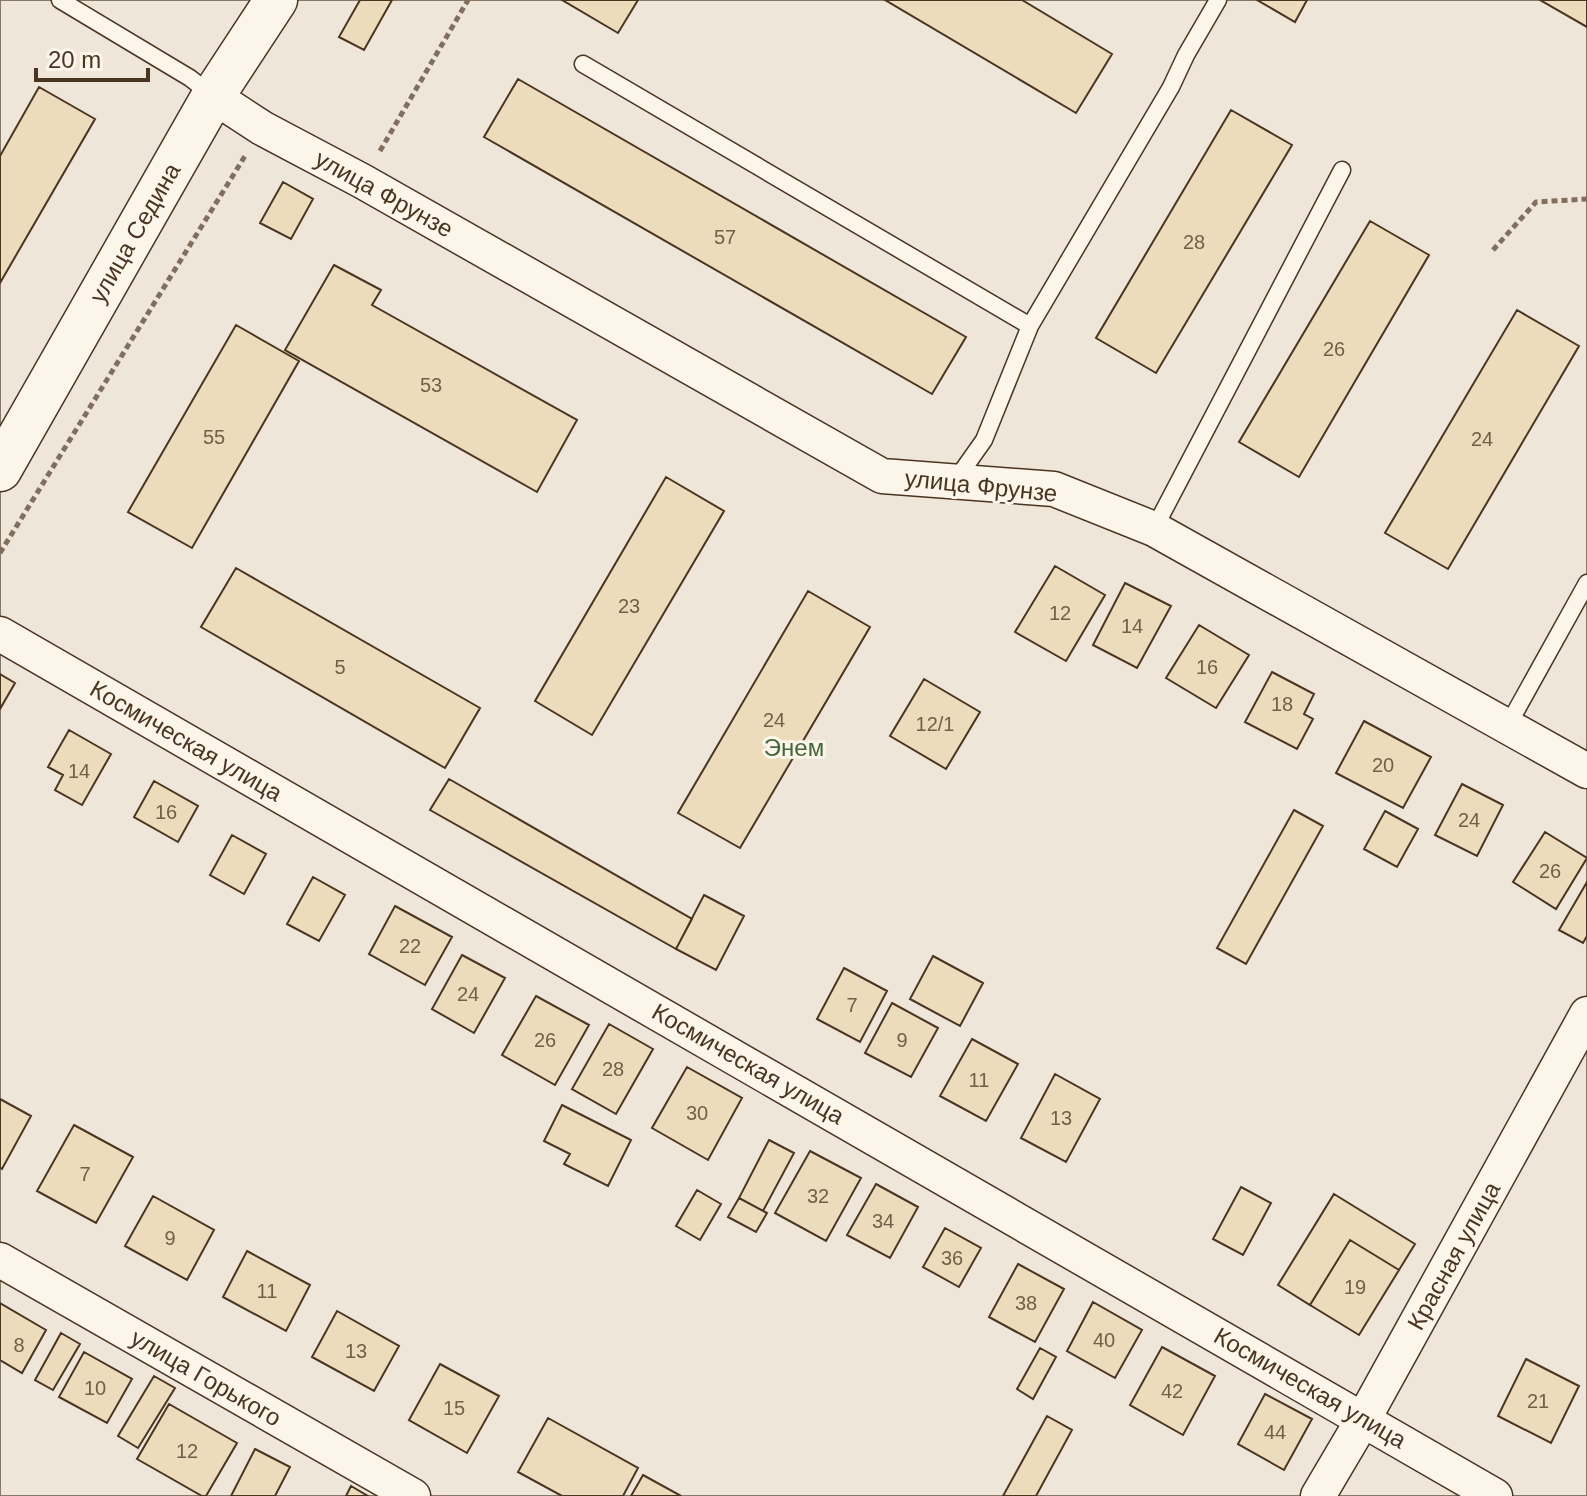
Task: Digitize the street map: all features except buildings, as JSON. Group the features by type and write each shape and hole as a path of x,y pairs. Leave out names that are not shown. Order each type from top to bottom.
{"street":[{"name":"улица Седина","path":"6,447 213,96 276,0"},
{"name":"улица Фрунзе","path":"213,96 262,128 362,181 882,476 1054,489 1154,529 1587,771"},
{"name":"Космическая улица","path":"0,634 1495,1496"},
{"name":"Красная улица","path":"1318,1496 1587,1014"},
{"name":"улица Горького","path":"0,1260 413,1496"}],"lane":[{"path":"60,0 190,78 213,96"},
{"path":"955,481 984,440 1030,326 1171,87 1218,0"},
{"path":"583,64 1030,326"},
{"path":"1154,529 1342,170"},
{"path":"1507,727 1587,583"}],"path":[{"path":"362,181 468,0"},
{"path":"0,553 262,128"},
{"path":"1493,250 1536,202 1587,199"}],"green space":[{"name":"Энем","path":"0,0 1587,0 1587,1496 0,1496"}]}
